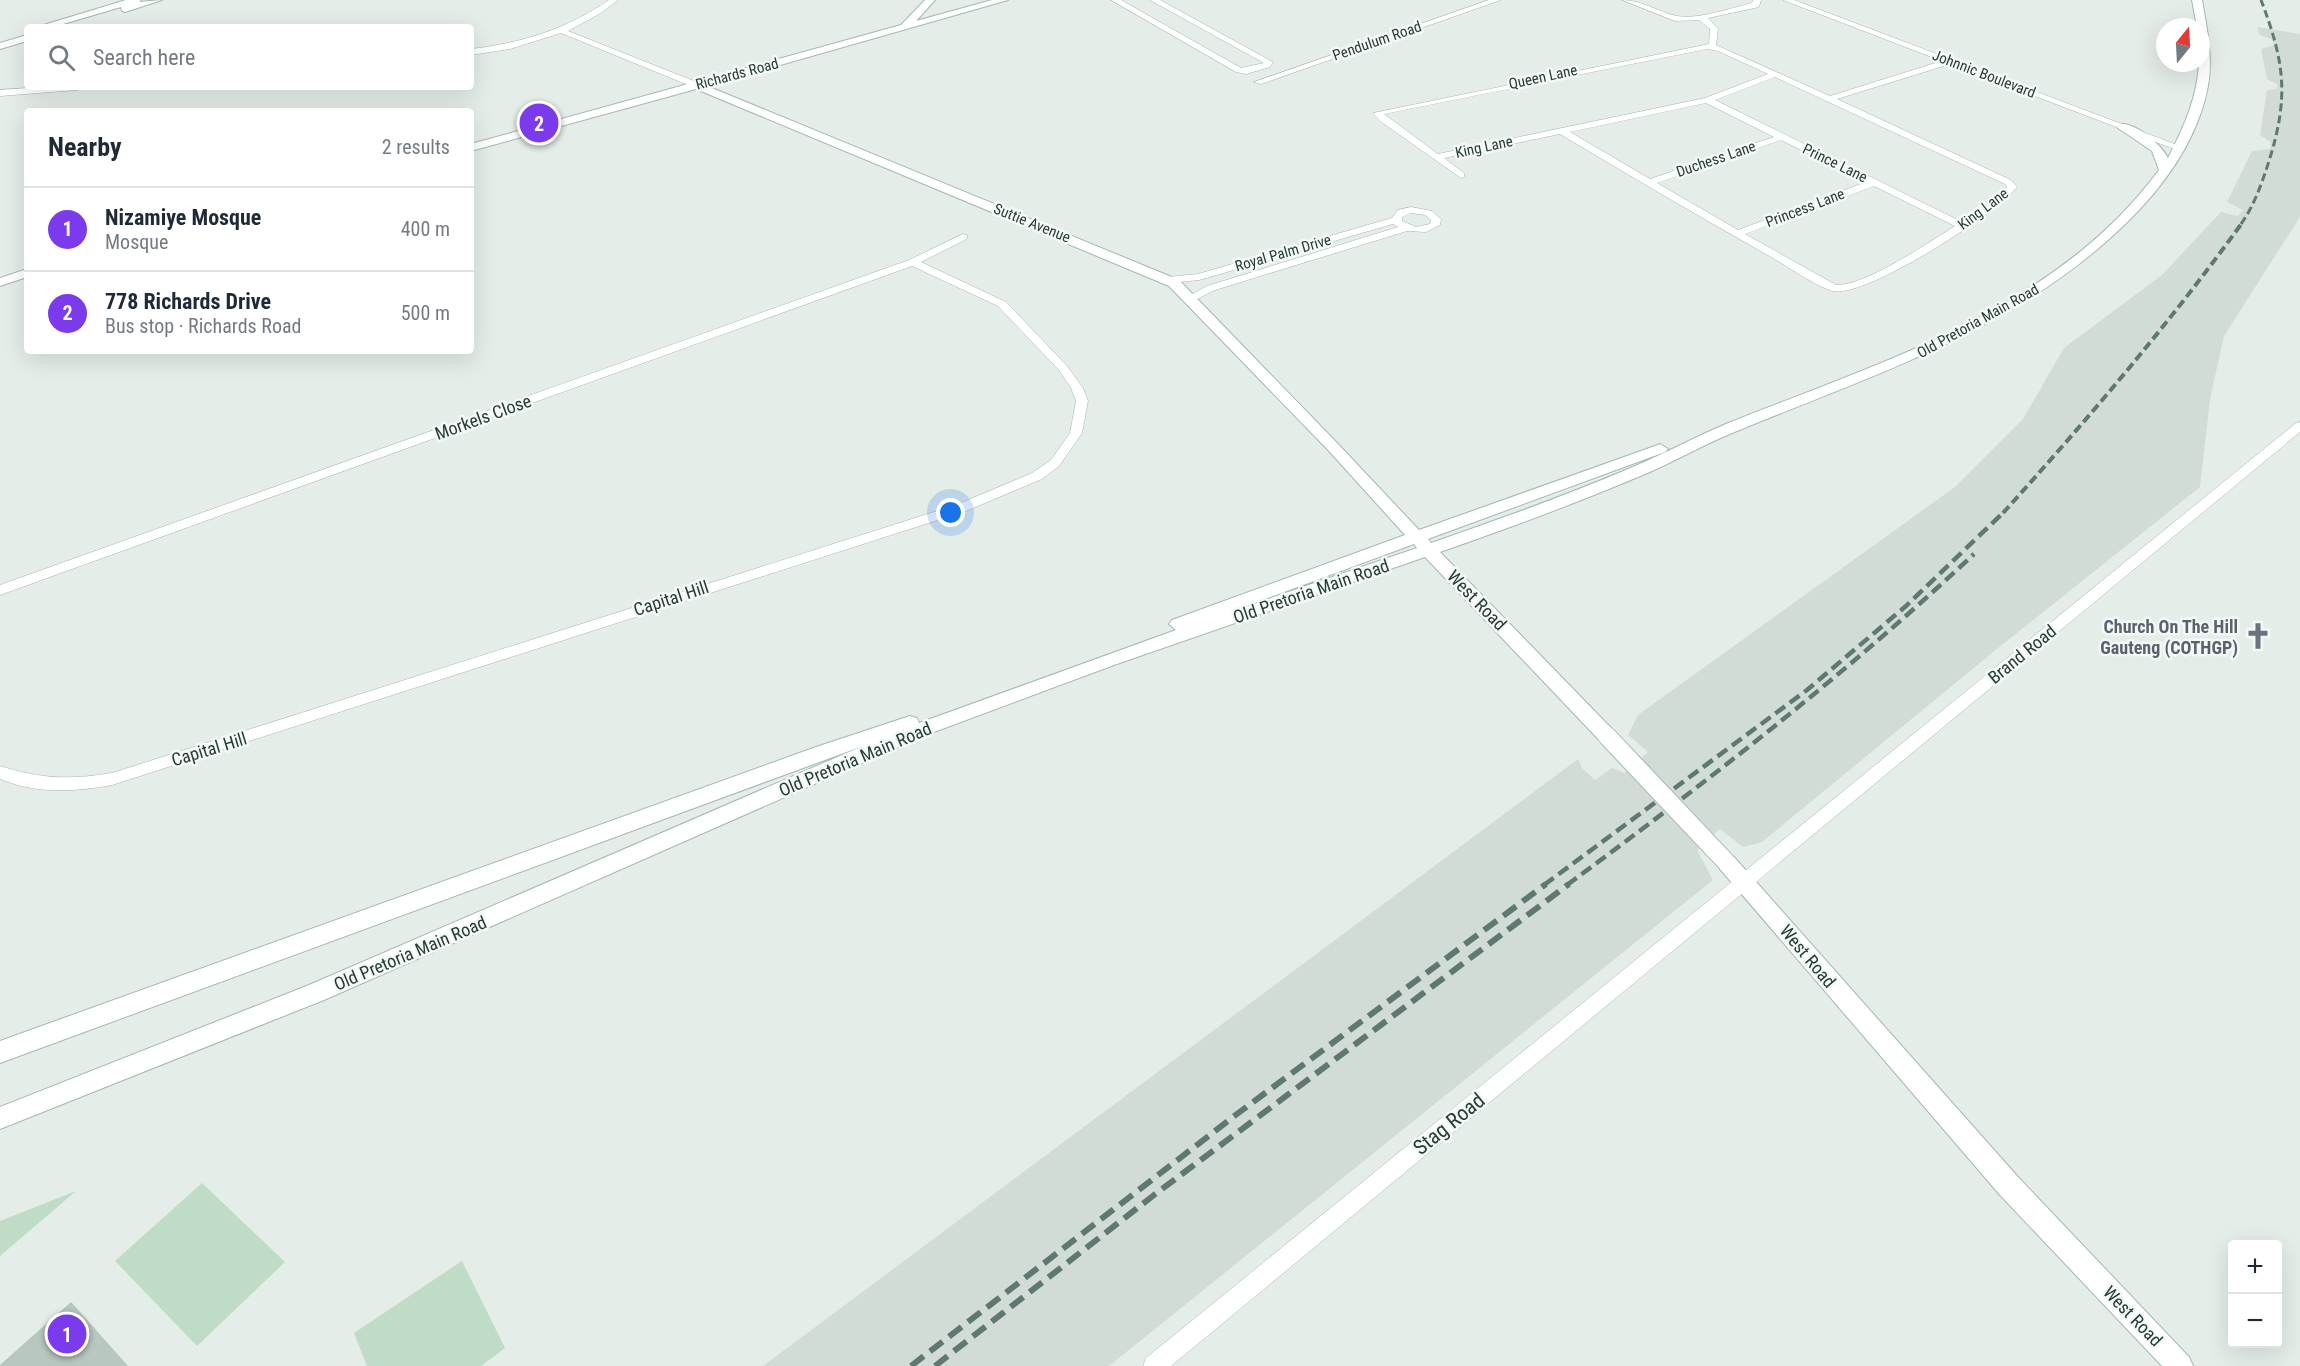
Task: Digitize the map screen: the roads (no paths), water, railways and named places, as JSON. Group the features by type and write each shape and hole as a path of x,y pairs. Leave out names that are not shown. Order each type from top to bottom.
{"main road":[{"path":"52,24 136,0"},
{"path":"74,24 158,0"},
{"path":"905,27 930,0"},
{"name":"Richards Road","path":"474,147 1004,0"},
{"name":"Old Pretoria Main Road","path":"0,1052 1424,544 1605,485 1722,432 1880,372 1996,314 2044,284 2104,239 2138,205 2165,171 2193,122 2203,85 2206,44 2197,0"},
{"path":"0,39 24,32"},
{"path":"0,46 24,39"},
{"name":"Suttie Avenue","path":"696,86 1169,280 1191,299 1424,544"},
{"path":"2122,126 2160,151 2164,159 2165,171"},
{"path":"0,280 24,273"},
{"name":"Old Pretoria Main Road","path":"0,1118 151,1060 335,985 920,730 1424,544"},
{"name":"West Road","path":"1424,544 1745,881 1855,1012 2009,1186 2180,1366"}],"street":[{"path":"474,51 529,42 562,31 595,14 614,0"},
{"path":"1115,0 1239,70 1246,71 1267,65 1269,62 1154,0"},
{"name":"Pendulum Road","path":"1258,82 1497,0"},
{"path":"1626,0 1678,19 1689,20 1751,6 1758,1"},
{"name":"Johnnic Boulevard","path":"1787,0 2180,148"},
{"path":"1701,17 1713,25 1717,34 1712,46"},
{"path":"1689,20 1698,27"},
{"name":"Suttie Avenue","path":"562,31 696,86"},
{"name":"Queen Lane","path":"1436,157 1378,113 1701,43 1776,74"},
{"path":"1829,99 1951,62"},
{"name":"King Lane","path":"1436,157 1707,100 1776,74 2011,184 2012,190 1962,226 1886,271 1843,289 1826,285 1562,131"},
{"path":"0,93 38,90"},
{"name":"Prince Lane","path":"1707,100 1962,226"},
{"name":"Duchess Lane","path":"1650,182 1782,137"},
{"name":"King Lane","path":"1436,157 1461,176"},
{"name":"Princess Lane","path":"1737,234 1873,183"},
{"name":"Royal Palm Drive","path":"1169,280 1199,277 1273,256 1396,220 1400,213 1411,210 1425,212 1436,219 1435,225 1428,229 1407,228 1206,290 1191,299"},
{"path":"1396,220 1407,228"},
{"name":"Morkels Close","path":"0,590 914,262 963,237"},
{"path":"1273,256 1286,266"},
{"name":"Capital Hill","path":"0,772 42,785 79,785 112,779 961,508 1037,476 1055,463 1076,433 1082,401 1077,388 1063,368 1002,303 914,262"},
{"name":"Brand Road","path":"1745,881 2300,426"},
{"name":"Stag Road","path":"1154,1366 1745,881"}],"railway":[{"path":"2241,224 2254,202 2266,169 2280,118 2282,99 2282,80 2275,43 2261,0"},
{"path":"2004,512 2127,371 2242,223"},
{"path":"1544,885 1807,690 1906,606 2004,512"},
{"path":"1567,885 1775,726 1876,642 1974,554"},
{"path":"911,1366 1237,1114 1546,884"},
{"path":"935,1366 1154,1195 1569,884"}],"place":[{"name":"778 Richards Drive","path":"539,123"},
{"name":"Church On The Hill Gauteng (COTHGP)","path":"2258,636"},
{"name":"Nizamiye Mosque","path":"67,1334"}]}
